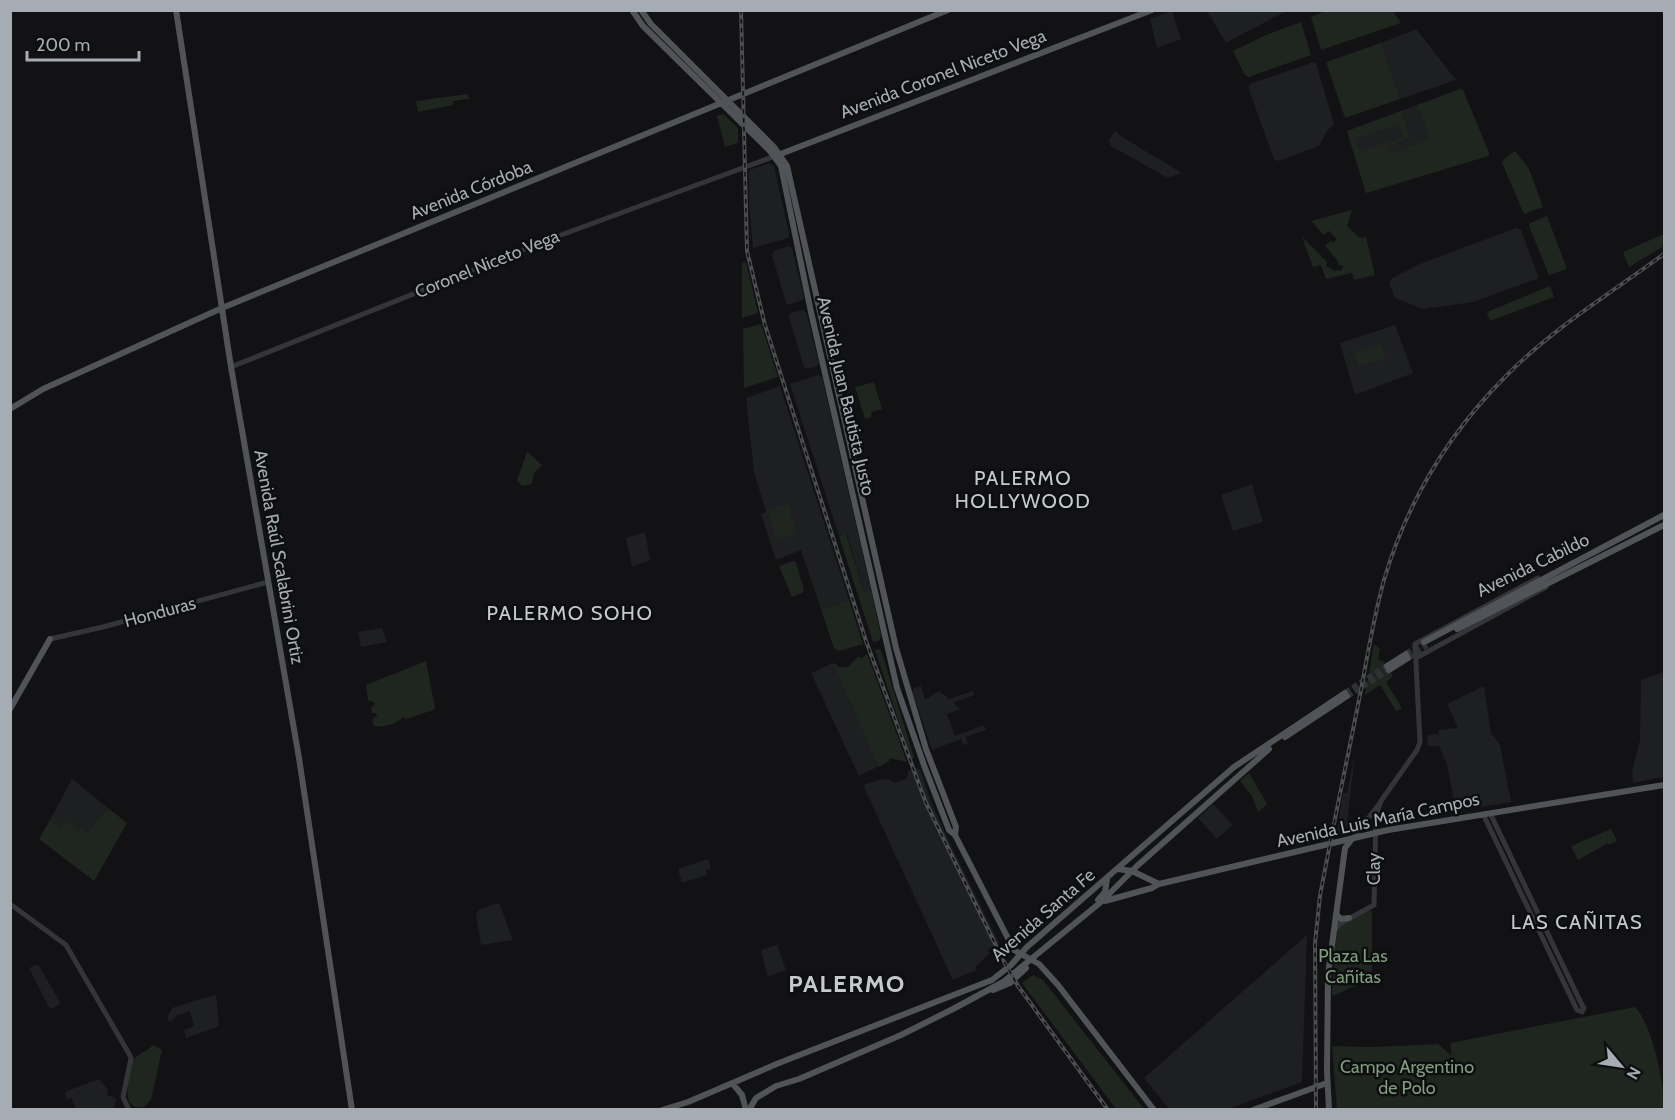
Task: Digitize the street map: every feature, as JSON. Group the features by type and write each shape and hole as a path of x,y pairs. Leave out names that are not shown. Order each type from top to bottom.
{"main road":[{"name":"Avenida Raúl Scalabrini Ortiz","path":"176,10 231,367 312,842 352,1110"},
{"name":"Avenida Juan Bautista Justo","path":"632,10 643,26 778,155"},
{"name":"Avenida Juan Bautista Justo","path":"641,10 651,24 730,101 778,155 789,173 896,648 926,748 956,827 955,835 1014,950 1019,954"},
{"name":"Avenida Córdoba","path":"10,409 43,389 222,308 948,10"},
{"name":"Avenida Coronel Niceto Vega","path":"778,155 1152,10"},
{"name":"Avenida Cabildo","path":"1574,568 1665,515"},
{"name":"Avenida Cabildo","path":"1574,568 1665,525"},
{"path":"1607,553 1642,534 1645,529"},
{"path":"1426,644 1574,568"},
{"path":"10,709 50,639"},
{"path":"1388,668 1407,656"},
{"name":"Avenida Santa Fe","path":"662,1110 674,1108 770,1067 985,983 1011,965 1019,954 1245,758 1346,694 1259,756 1141,862 1101,903 1032,960 1020,976 1010,984 987,992 901,1035 799,1079 776,1086 756,1098 747,1110"},
{"path":"1200,809 1226,781 1227,773"},
{"name":"Avenida Luis María Campos","path":"1101,903 1159,884 1353,838 1375,829 1665,785"},
{"path":"1329,1110 1328,990 1333,933 1345,848 1353,838"},
{"path":"1141,862 1149,879"},
{"path":"1118,869 1132,871 1159,884"},
{"path":"1084,916 1103,894 1107,879"},
{"path":"1335,913 1341,919 1349,918"},
{"path":"1019,954 1042,967 1062,990 1154,1110"},
{"path":"1316,1088 1327,1071"},
{"path":"1253,1110 1327,1083"},
{"path":"733,1084 742,1095 747,1110"},
{"path":"1316,1088 1324,1091 1328,1098"}],"street":[{"name":"Avenida Coronel Niceto Vega","path":"745,167 778,155"},
{"name":"Coronel Niceto Vega","path":"231,367 553,238 745,167"},
{"name":"Avenida Cabildo","path":"1574,568 1545,588 1416,658 1415,644 1450,623 1546,574 1574,568"},
{"name":"Honduras","path":"50,639 268,582"},
{"path":"1353,838 1382,801 1417,750 1420,742 1416,658"},
{"name":"Clay","path":"1349,918 1374,905 1376,815 1382,801"},
{"path":"1487,813 1583,1006 1582,1011 1576,1010 1487,813"},
{"path":"1363,824 1371,822 1375,829"},
{"path":"10,904 66,945 130,1061 123,1097 129,1110"},
{"path":"1333,933 1337,926 1349,918"}],"shaded area":[{"path":"1172,11 1181,39 1157,48 1150,19"},
{"path":"1207,11 1286,11 1226,43"},
{"path":"1416,29 1456,80 1400,99 1381,43"},
{"path":"1314,62 1334,124 1327,131 1319,146 1278,161 1274,159 1248,87 1250,84"},
{"path":"1460,89 1463,90 1489,153 1488,156 1366,193 1347,131"},
{"path":"1117,131 1119,135 1182,173 1168,178 1111,146 1109,140"},
{"path":"770,163 774,166 789,234 788,238 753,248 749,170"},
{"path":"1516,228 1521,230 1539,278 1473,302 1423,309 1395,298 1389,283 1391,279 1422,263"},
{"path":"789,246 792,248 804,298 789,305 786,303 772,255 774,251"},
{"path":"803,310 806,312 819,363 807,369 804,367 789,317 790,313"},
{"path":"1395,325 1413,373 1355,395 1340,343"},
{"path":"818,375 822,377 871,590 864,592 847,534 839,536 790,384"},
{"path":"780,386 849,600 821,609 801,550 776,560 761,514 766,512 754,472 746,398"},
{"path":"1252,484 1263,522 1233,531 1221,495"},
{"path":"645,532 650,560 632,567 626,538"},
{"path":"382,628 387,642 361,647 358,632"},
{"path":"867,654 884,700 897,759 890,758 889,761 859,776 811,673 833,663 839,667 848,667 858,657 862,658"},
{"path":"1664,672 1664,777 1633,783 1632,772 1640,740 1641,680"},
{"path":"921,686 925,700 939,691 949,699 973,691 974,695 953,703 961,709 947,714 955,736 984,725 986,730 966,737 968,744 963,745 961,739 932,750 912,691"},
{"path":"1484,686 1491,733 1500,745 1511,802 1456,811 1447,764 1439,746 1428,746 1427,735 1439,734 1439,730 1458,728 1447,704"},
{"path":"1355,753 1346,833 1336,836 1343,793 1347,793"},
{"path":"920,769 945,833 999,943 988,950 989,954 975,967 976,970 953,980 864,787 865,784 880,780 889,779 894,783 906,779 909,770"},
{"path":"72,779 108,808 87,833 60,828 50,820"},
{"path":"1213,804 1233,825 1217,839 1198,818"},
{"path":"708,859 711,868 706,870 707,875 682,883 678,869"},
{"path":"499,903 513,940 481,945 476,915 480,909"},
{"path":"1307,935 1302,1082 1228,1109 1169,1109 1144,1078"},
{"path":"777,945 786,970 770,976 767,975 761,950"},
{"path":"38,964 61,1004 50,1009 29,968"},
{"path":"216,996 219,1024 217,1027 186,1038 184,1030 194,1026 190,1011 178,1015 170,1022 167,1018 172,1008"},
{"path":"99,1079 108,1090 107,1095 117,1099 113,1108 77,1109 71,1098 67,1099 65,1093 67,1091"}],"green space":[{"path":"1325,11 1393,11 1401,23 1321,50 1311,17"},
{"path":"1301,22 1311,55 1249,77 1245,75 1233,51"},
{"path":"1381,43 1400,99 1345,118 1326,62"},
{"path":"1460,89 1463,90 1489,153 1488,156 1366,193 1347,131 1401,111 1410,138 1386,147 1389,154 1430,139 1418,105","holes":["1399,124 1403,137 1360,152 1355,139"]},
{"path":"468,94 469,99 453,101 453,105 418,112 416,101"},
{"path":"723,114 738,128 738,143 725,147 717,116"},
{"path":"1515,151 1529,169 1543,207 1524,214 1502,163"},
{"path":"1352,210 1347,226 1360,238 1366,237 1375,275 1354,280 1352,273 1326,279 1321,265 1313,267 1302,237 1327,262 1326,266 1335,271 1341,271 1343,266 1339,265 1325,246 1337,239 1329,231 1324,235 1311,221"},
{"path":"1547,216 1567,269 1549,275 1529,226 1530,223"},
{"path":"1664,234 1664,246 1629,267 1623,252"},
{"path":"746,262 758,313 742,318 742,263"},
{"path":"1550,286 1554,297 1490,321 1487,312"},
{"path":"761,324 778,377 744,388 743,329"},
{"path":"1381,344 1386,359 1359,366 1354,352"},
{"path":"874,382 882,409 871,412 872,417 865,419 855,387"},
{"path":"527,452 542,465 534,473 532,483 522,486 517,480"},
{"path":"788,504 796,534 777,540 768,510"},
{"path":"846,534 864,592 871,590 881,636 879,641 873,642 839,536"},
{"path":"796,562 804,590 792,597 779,566"},
{"path":"849,600 863,644 839,651 834,648 821,609"},
{"path":"1374,644 1380,649 1378,660 1383,661 1393,676 1386,682 1402,708 1396,711 1380,685 1365,695"},
{"path":"875,650 881,650 914,757 912,761"},
{"path":"867,654 907,762 890,758 879,767 833,663 839,667 848,667 858,657 862,658"},
{"path":"426,661 435,708 406,719 403,717 390,724 374,726 372,719 377,716 376,713 372,713 371,708 375,704 368,700 366,685"},
{"path":"1249,773 1267,804 1258,812 1252,796 1240,781"},
{"path":"108,808 127,823 94,881 39,839 50,820 60,828 65,821 77,830 82,829 87,833"},
{"path":"1611,829 1617,841 1609,845 1608,843 1578,860 1571,846"},
{"name":"Plaza Las Cañitas","path":"1370,910 1372,912 1372,978 1333,996 1337,927"},
{"path":"1033,975 1043,980 1144,1109 1116,1109 1022,983"},
{"name":"Campo Argentino de Polo","path":"1635,1007 1652,1041 1662,1086 1664,1109 1337,1109 1332,1046 1438,1044 1452,1056 1450,1043"},
{"path":"153,1045 162,1050 151,1100 144,1107 133,1106 128,1098 131,1065 136,1057"}],"tunnel":[{"path":"1406,654 1424,642"},
{"path":"1408,658 1427,645"},
{"path":"1345,693 1387,666"},
{"path":"1347,696 1389,670"}],"railway":[{"path":"741,10 747,251 765,325 866,641 926,803 1003,960 1018,986 1108,1110"},
{"path":"1316,1110 1315,943 1320,896 1377,610 1384,580 1405,523 1432,470 1448,445 1485,398 1506,376 1543,342 1664,254"}],"district":[{"name":"PALERMO HOLLYWOOD","path":"1023,490"},
{"name":"PALERMO SOHO","path":"570,613"},
{"name":"LAS CAÑITAS","path":"1577,922"},
{"name":"PALERMO","path":"847,983"}]}
